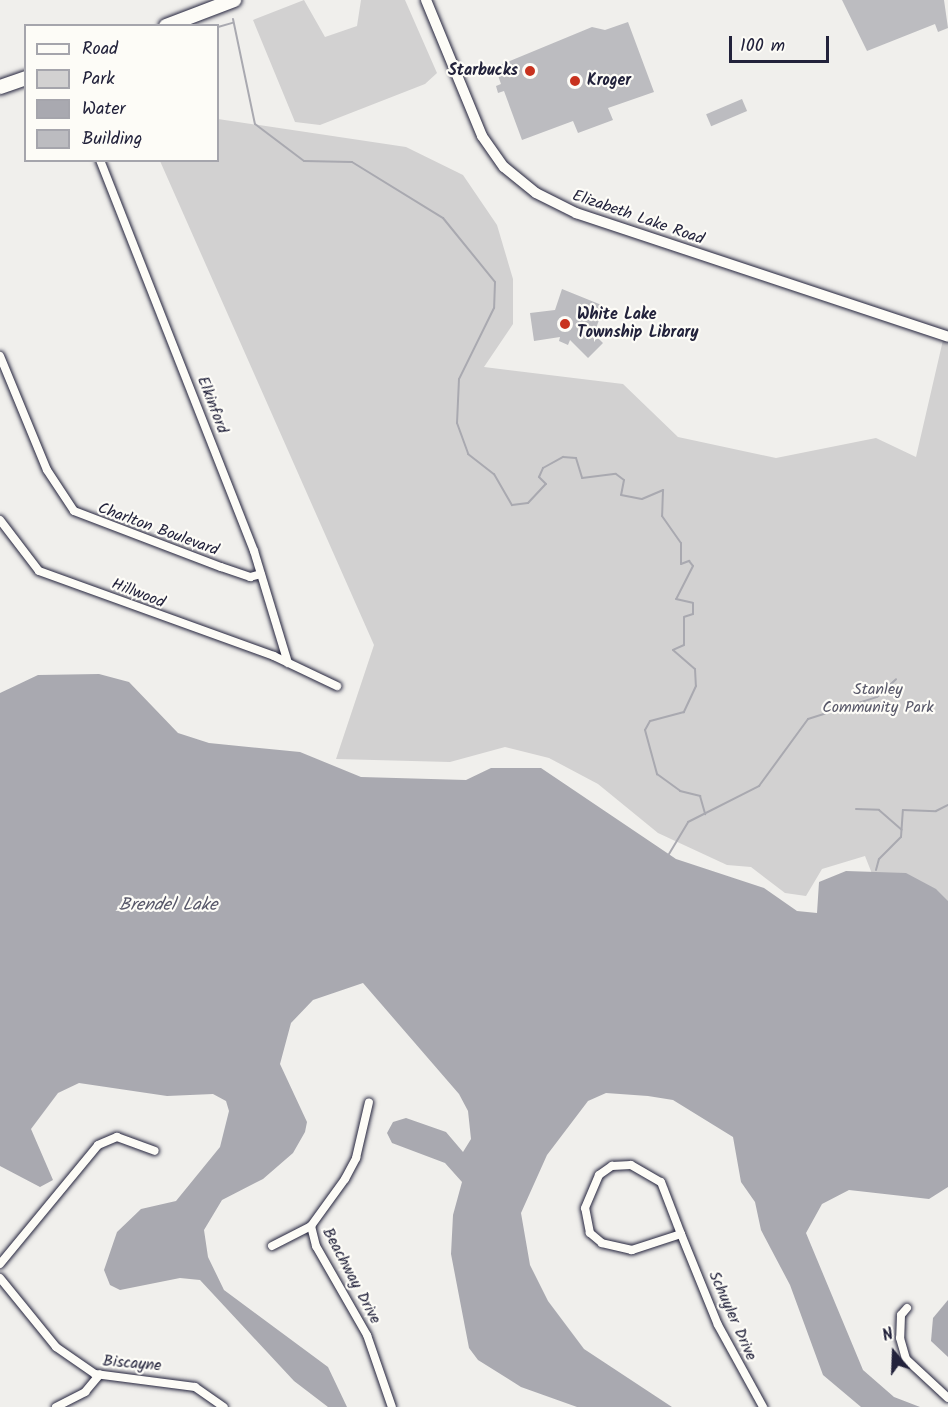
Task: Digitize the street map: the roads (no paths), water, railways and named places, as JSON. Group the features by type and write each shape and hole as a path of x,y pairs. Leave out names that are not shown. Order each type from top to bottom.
{"highway":[{"path":"170,24 209,4 234,0"},
{"path":"0,87 24,79"}],"street":[{"name":"Elizabeth Lake Road","path":"426,0 482,136 504,167 536,193 595,219 948,337"},
{"name":"Elkinford","path":"101,162 261,574 288,663"},
{"name":"Charlton Boulevard","path":"0,356 47,470 74,511 232,571 261,574"},
{"name":"Hillwood","path":"0,520 39,571 288,663 337,686"},
{"path":"272,1246 311,1226 356,1158 369,1102"},
{"path":"0,1264 98,1145 117,1137 155,1151"},
{"name":"Schuyler Drive","path":"681,1234 632,1250 602,1243 584,1221 599,1176 622,1164 650,1173 669,1196 681,1234 718,1325 763,1407"},
{"name":"Beachway Drive","path":"311,1226 316,1246 367,1335 392,1407"},
{"name":"Biscayne","path":"0,1278 56,1347 100,1374 195,1387 224,1407"},
{"path":"908,1308 901,1315 900,1338 906,1359 948,1398"},
{"path":"56,1407 85,1392 100,1374"}],"water":[{"name":"Brendel Lake","path":"99,674 129,682 178,733 209,743 300,752 361,777 466,780 491,768 541,768 676,859 764,888 797,911 817,913 819,882 846,871 906,873 936,889 948,901 948,1187 929,1199 849,1190 822,1204 806,1233 863,1370 894,1397 920,1407 861,1407 823,1375 790,1285 761,1230 755,1202 741,1182 733,1137 673,1100 648,1096 606,1093 588,1101 547,1155 521,1213 530,1265 548,1301 584,1349 672,1407 577,1407 521,1387 478,1360 469,1348 451,1254 453,1215 462,1182 445,1163 392,1143 387,1133 393,1122 406,1118 446,1132 463,1152 471,1139 468,1111 459,1094 363,983 313,1000 291,1023 280,1064 307,1122 305,1132 293,1153 263,1179 222,1200 204,1230 208,1257 224,1290 328,1367 347,1407 328,1407 294,1381 200,1280 180,1278 120,1290 110,1285 104,1270 117,1232 141,1209 176,1201 220,1147 229,1111 226,1101 213,1094 167,1096 79,1083 58,1093 31,1129 53,1180 40,1187 0,1166 0,693 38,675"},
{"path":"948,1300 948,1357 931,1341 933,1318"}],"waterway":[{"path":"233,19 255,124 304,161 352,162 443,218 495,282 494,308 459,379 457,423 468,454 494,474 512,505 528,503 546,484 539,477 543,468 563,457 576,458 582,478 616,474 624,480 621,495 642,499 663,490 662,516 681,543 681,564 689,561 693,566 676,599 693,603 693,614 684,617 684,645 673,650 695,669 696,686 684,712 650,721 645,730 657,774 680,791 700,796 705,814"},
{"path":"219,27 232,23"},
{"path":"669,854 688,822 759,786 808,719 877,697 896,679"},
{"path":"876,870 879,859 901,837 903,810 936,811 948,805"},
{"path":"856,809 879,810 902,830"}],"place":[{"name":"Starbucks","path":"530,71"},
{"name":"Kroger","path":"575,81"},
{"name":"White Lake Township Library","path":"565,324"}],"park label":[{"name":"Stanley Community Park","path":"878,699"}]}
